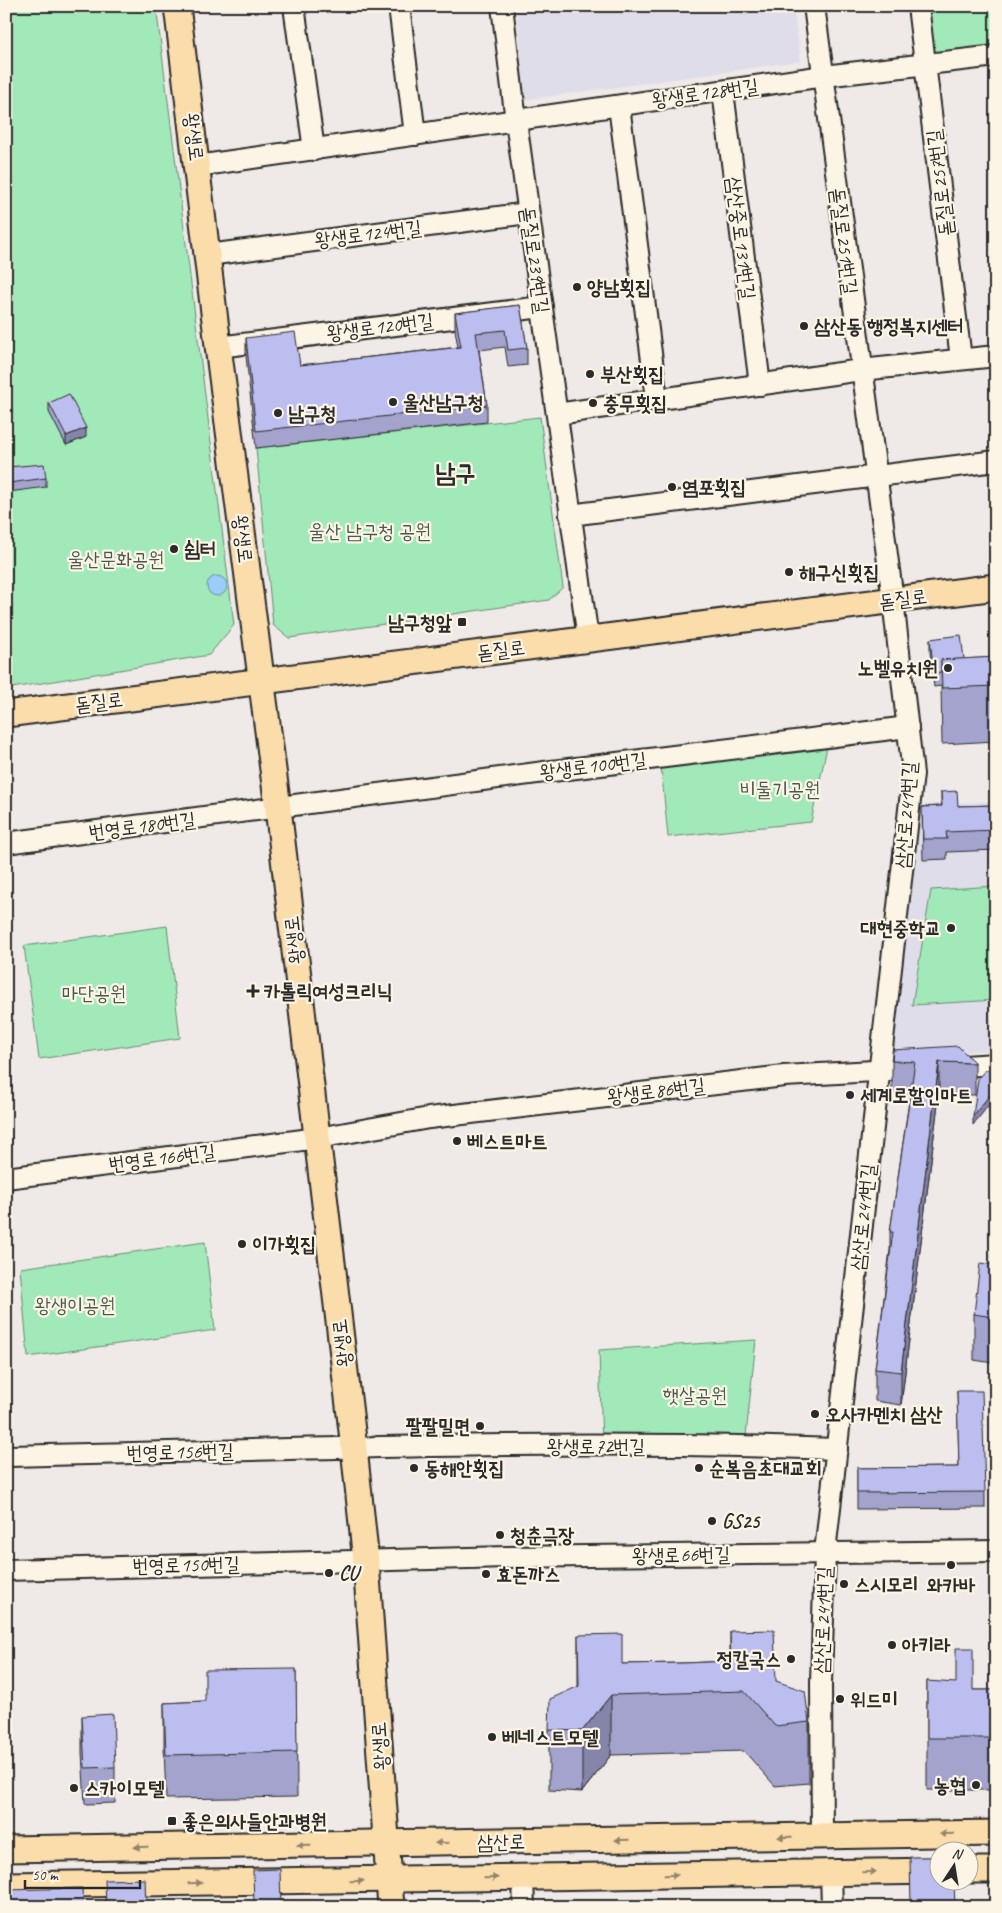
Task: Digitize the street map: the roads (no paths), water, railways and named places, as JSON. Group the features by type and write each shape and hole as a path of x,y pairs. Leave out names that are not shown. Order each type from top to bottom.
{"main road":[{"name":"왕생로","path":"177,6 198,166 218,347 278,808 354,1448 366,1562 391,1907"},
{"name":"돋질로","path":"6,714 996,587"},
{"name":"삼산로","path":"6,1849 996,1834"},
{"path":"980,1870 996,1870"},
{"name":"삼산로","path":"6,1885 930,1871"}],"street":[{"path":"294,6 314,150"},
{"path":"399,6 415,135"},
{"name":"돋질로239번길","path":"502,6 528,213 588,639"},
{"name":"돋질로251번길","path":"814,6 893,600"},
{"name":"돋질로257번길","path":"918,6 961,359"},
{"name":"왕생로128번길","path":"198,166 824,76 996,56"},
{"name":"삼산중로131번길","path":"723,91 760,385"},
{"path":"619,106 658,399"},
{"name":"왕생로124번길","path":"208,255 528,213"},
{"name":"왕생로120번길","path":"218,347 542,307"},
{"path":"557,414 861,370 996,356"},
{"path":"570,514 996,462"},
{"name":"삼산로241번길","path":"822,1836 821,1684 825,1553 913,774 893,600"},
{"name":"왕생로100번길","path":"278,808 908,726"},
{"name":"번영로180번길","path":"6,843 278,808"},
{"path":"934,1067 996,1064"},
{"name":"왕생로86번길","path":"318,1138 429,1118 784,1076 907,1069"},
{"name":"번영로166번길","path":"6,1178 318,1138"},
{"name":"왕생로72번길","path":"354,1448 469,1445 745,1445 837,1449"},
{"name":"번영로156번길","path":"6,1456 354,1448"},
{"name":"왕생로66번길","path":"366,1562 507,1557 996,1551"},
{"name":"번영로150번길","path":"6,1570 366,1562"},
{"path":"831,1873 832,1907"},
{"path":"523,1878 524,1907"}],"water":[{"path":"213,576 221,576 227,582 227,590 221,596 213,596 207,590 207,582"}],"place":[{"name":"양남횟집","path":"577,287"},
{"name":"삼산동 행정복지센터","path":"804,326"},
{"name":"부산횟집","path":"590,374"},
{"name":"울산남구청","path":"393,402"},
{"name":"충무횟집","path":"593,403"},
{"name":"남구청","path":"278,413"},
{"name":"염포횟집","path":"672,487"},
{"name":"쉼터","path":"174,549"},
{"name":"해구신횟집","path":"789,572"},
{"name":"남구청앞","path":"462,622"},
{"name":"노벨유치원","path":"948,668"},
{"name":"대현중학교","path":"951,928"},
{"name":"카톨릭여성크리닉","path":"253,991"},
{"name":"세계로할인마트","path":"850,1095"},
{"name":"베스트마트","path":"457,1141"},
{"name":"이가횟집","path":"242,1244"},
{"name":"오사카멘치 삼산","path":"815,1414"},
{"name":"팔팔밀면","path":"480,1426"},
{"name":"동해안횟집","path":"414,1468"},
{"name":"순복음초대교회","path":"699,1468"},
{"name":"GS25","path":"712,1521"},
{"name":"청춘극장","path":"500,1535"},
{"name":"와카바","path":"951,1565"},
{"name":"CU","path":"329,1573"},
{"name":"효돈까스","path":"486,1574"},
{"name":"스시모리","path":"844,1584"},
{"name":"아키라","path":"892,1645"},
{"name":"정칼국스","path":"791,1659"},
{"name":"위드미","path":"840,1699"},
{"name":"베네스트모텔","path":"492,1737"},
{"name":"농협","path":"976,1785"},
{"name":"스카이모텔","path":"74,1788"},
{"name":"좋은의사들안과병원","path":"172,1821"}],"district":[{"name":"남구","path":"455,473"}],"park label":[{"name":"울산 남구청 공원","path":"370,531"},
{"name":"울산문화공원","path":"116,559"},
{"name":"비둘기공원","path":"780,789"},
{"name":"마단공원","path":"94,993"},
{"name":"왕생이공원","path":"75,1305"},
{"name":"햇살공원","path":"695,1395"}]}
